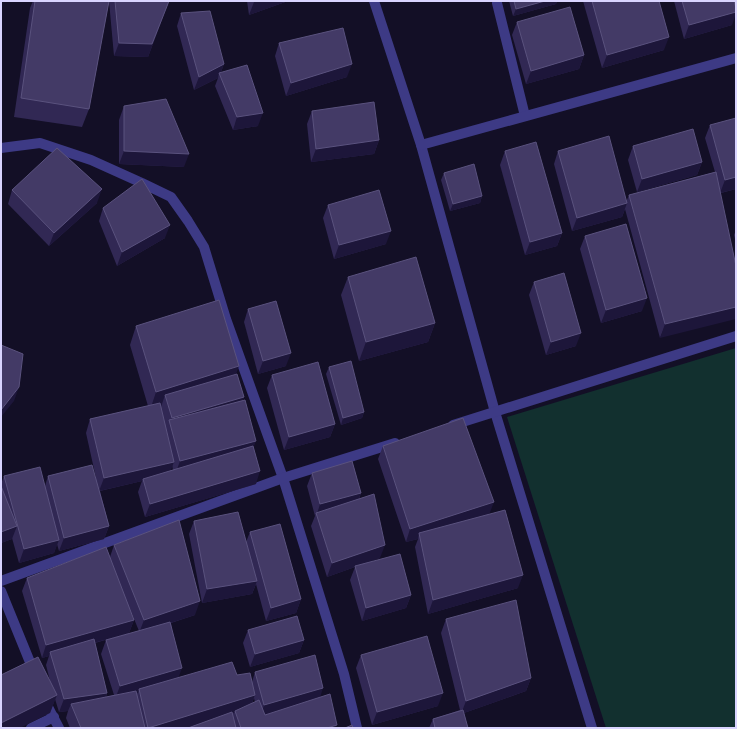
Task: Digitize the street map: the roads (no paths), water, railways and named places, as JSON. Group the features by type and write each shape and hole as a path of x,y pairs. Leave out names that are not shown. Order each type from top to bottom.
{"street":[{"path":"374,1 421,145 495,412 592,728"},
{"path":"497,3 525,116"},
{"path":"421,145 736,58"},
{"path":"1,148 40,143 91,160 171,197 204,247 226,319 283,478 344,674 357,728"},
{"path":"442,428 736,336"},
{"path":"1,581 283,478 404,440"},
{"path":"1,591 50,713 54,717 59,728"},
{"path":"31,728 54,717"}]}
